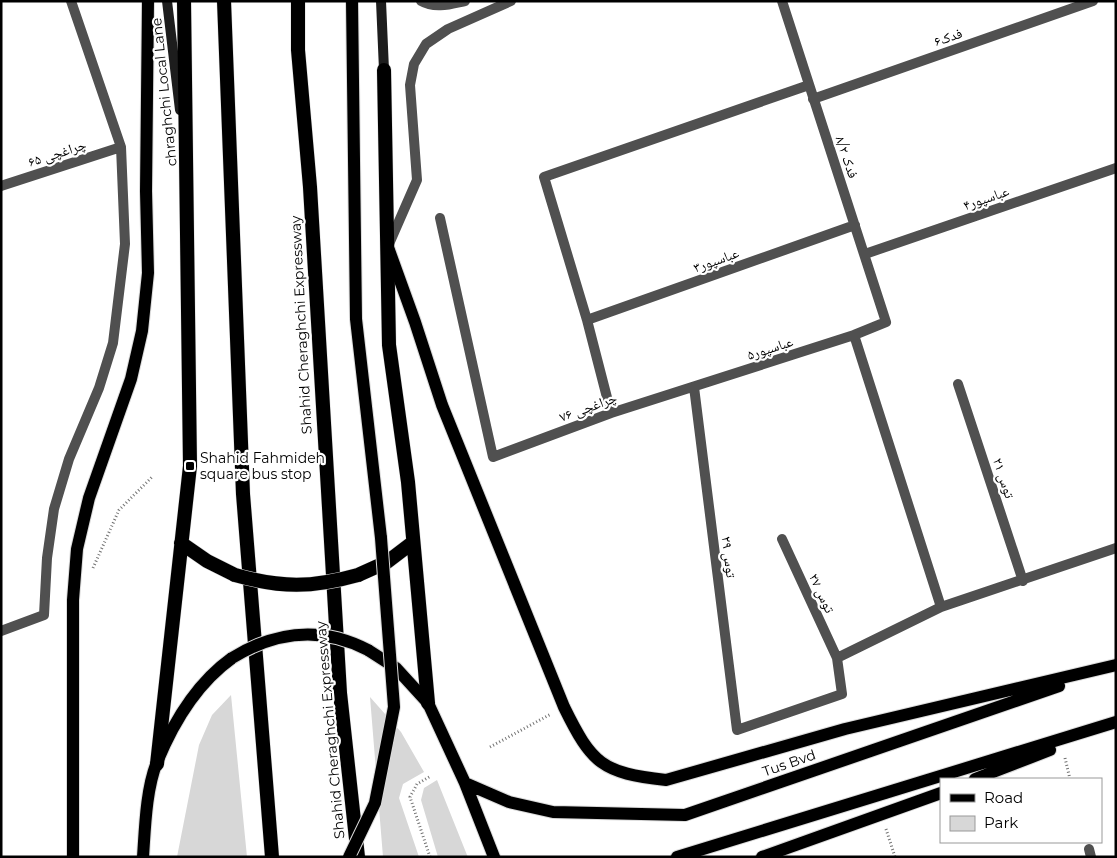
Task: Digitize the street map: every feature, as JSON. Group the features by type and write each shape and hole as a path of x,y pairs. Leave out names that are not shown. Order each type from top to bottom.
{"highway":[{"path":"156,764 190,466 188,180 184,1"},
{"path":"224,1 243,494 272,857"},
{"name":"Shahid Cheraghchi Expressway","path":"298,1 298,50 310,187 340,693 358,857"},
{"path":"384,70 389,345 408,482 412,543 428,703"},
{"path":"181,542 207,561 235,574 265,583 296,586 328,583 358,575 386,562 412,543"}],"main road":[{"path":"72,857 73,600 77,549 88,498 131,379 142,332 148,273 146,191 148,1"},
{"name":"chraghchi Local Lane","path":"168,1 188,180"},
{"path":"350,857 376,804 394,707 381,538 356,319 352,1"},
{"path":"381,1 384,70"},
{"path":"388,247 416,322 442,405 564,707 587,750 613,771 637,777 666,780 844,728 1116,666"},
{"path":"143,857 146,816 156,764 198,689 216,670 246,649 289,636 316,634 350,641 368,650 396,668 428,703 465,783 494,857"},
{"name":"Tus Bvd","path":"465,783 509,802 553,812 685,815 1116,666"},
{"path":"978,778 1116,723"},
{"path":"677,857 1116,723"},
{"path":"762,857 882,816 940,793"}],"street":[{"path":"1,631 44,615 47,558 54,508 69,459 99,388 113,344 124,244 121,147 71,1"},
{"path":"421,1 427,4 445,6 465,1"},
{"path":"388,247 417,180 410,86 414,64 426,44 448,29 511,1"},
{"name":"فدک ۸/۲","path":"782,1 886,322"},
{"name":"فدک۶","path":"813,99 1092,1"},
{"path":"611,413 587,320 544,177 809,85"},
{"name":"چراغچی ۶۵","path":"1,186 121,147"},
{"name":"عباسپور۴","path":"865,254 1116,168"},
{"name":"چراغچی ۷۶","path":"440,218 494,457 611,413 694,387"},
{"name":"عباسپور۳","path":"587,320 855,225"},
{"name":"عباسپور۵","path":"694,387 854,335 886,322"},
{"path":"854,335 941,607"},
{"name":"توس ۲۱","path":"958,384 1023,581"},
{"name":"توس ۲۹","path":"694,387 737,730"},
{"name":"توس ۲۷","path":"737,730 842,694 837,658 782,539"},
{"path":"837,658 941,607 1023,581 1116,548"}],"path":[{"path":"92,570 119,510 153,476"},
{"path":"490,747 564,707"},
{"path":"1062,746 1070,778"},
{"path":"430,776 418,784 410,797 430,857"},
{"path":"882,816 895,857"}],"green space":[{"path":"231,695 247,857 177,857 199,745 212,715"},
{"path":"370,697 401,732 424,772 403,784 399,798 419,857 383,857"},
{"path":"437,780 468,857 438,857 421,800 424,788"}],"place":[{"name":"Shahid Fahmideh square bus stop","path":"190,466"}]}
